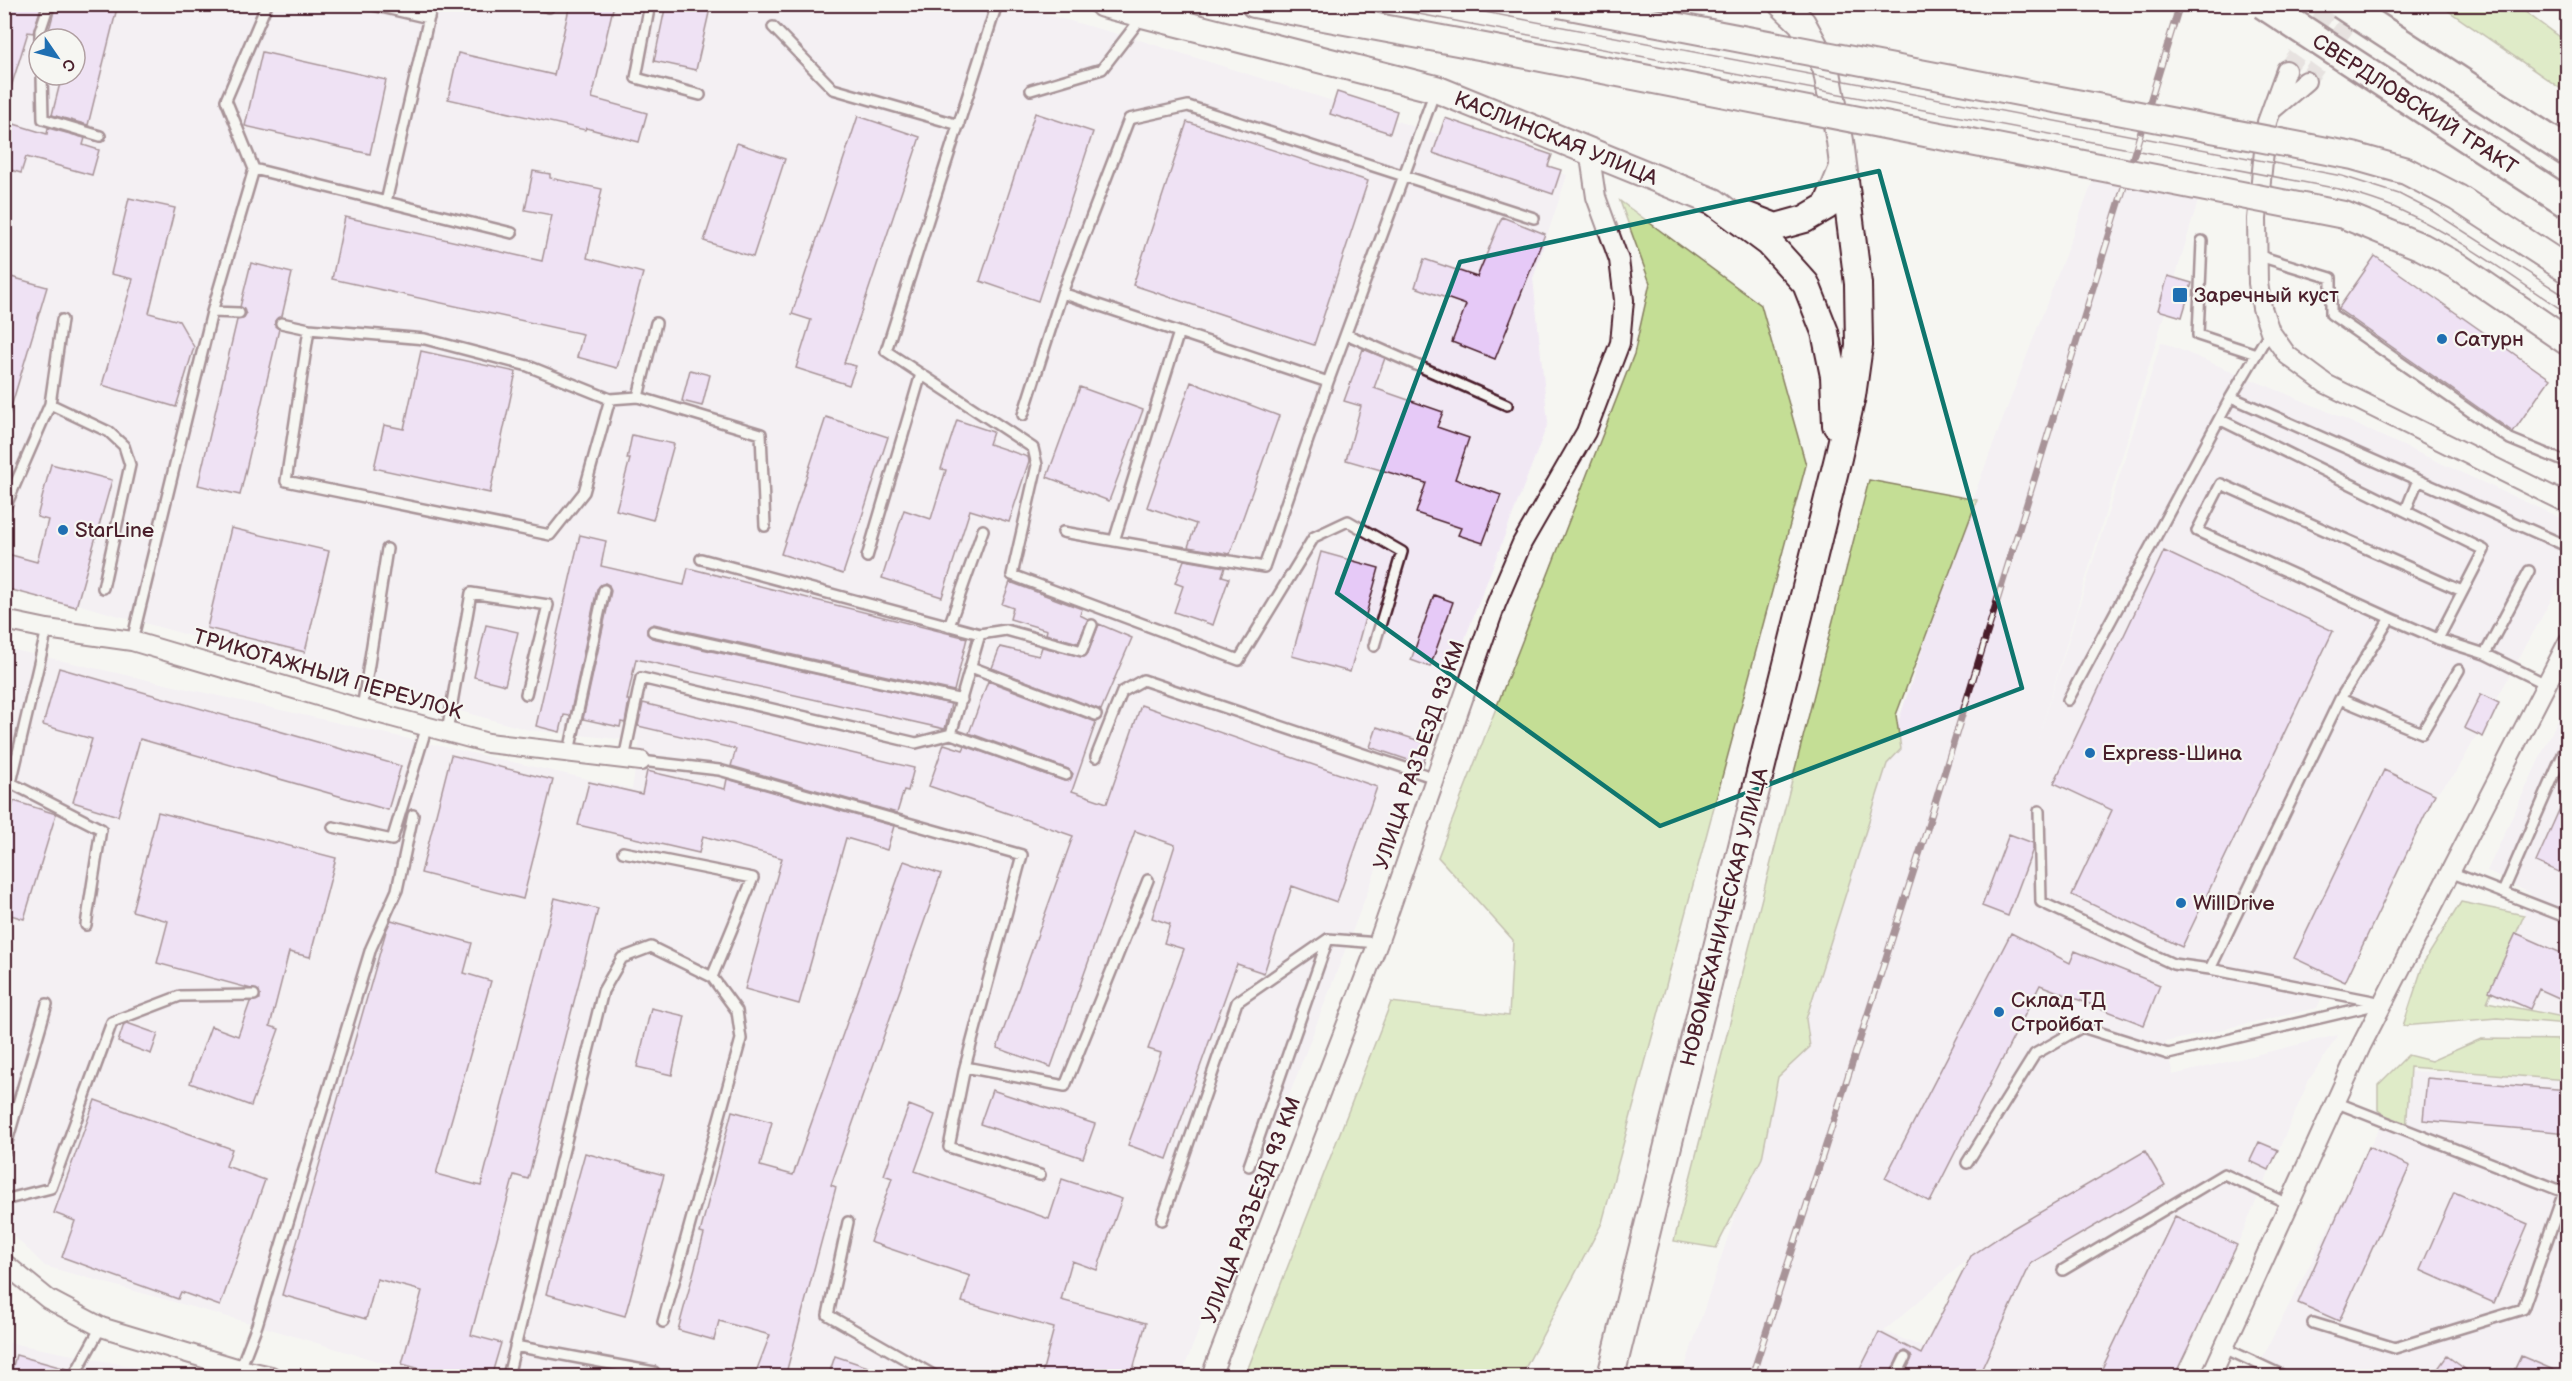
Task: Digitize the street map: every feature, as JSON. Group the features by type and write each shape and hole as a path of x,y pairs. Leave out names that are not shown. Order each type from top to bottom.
{"main road":[{"name":"КАСЛИНСКАЯ УЛИЦА","path":"1103,4 1436,89 1714,202 1769,243 1806,284 1826,332 1834,376 1838,458"},
{"path":"1254,4 2344,215 2394,234 2449,261 2568,342"},
{"path":"1559,4 2353,156 2406,171 2457,198 2568,270"},
{"name":"НОВОМЕХАНИЧЕСКАЯ УЛИЦА","path":"1611,1377 1838,458 1852,396 1859,346 1858,284 1843,168 1826,67 1802,22 1782,4"},
{"name":"СВЕРДЛОВСКИЙ ТРАКТ","path":"2263,4 2567,203"},
{"name":"СВЕРДЛОВСКИЙ ТРАКТ","path":"2341,4 2568,152"},
{"path":"1714,202 1776,227 1786,225 1805,219 1827,206 1843,168"}],"street":[{"path":"2286,69 2267,122 2256,255 2262,308 2270,331 2288,355 2326,384 2568,504"},
{"path":"2271,111 2306,81"},
{"name":"УЛИЦА РАЗЪЕЗД 93 КМ","path":"1211,1377 1378,943 1496,604 1522,543 1586,432 1620,343 1624,300 1620,260 1596,197 1589,150"},
{"name":"ТРИКОТАЖНЫЙ ПЕРЕУЛОК","path":"4,620 47,629 132,641 362,709 488,743 632,760"},
{"path":"2211,1377 2335,1102 2383,1003 2556,674 2568,642"},
{"path":"4,1263 48,1299 100,1327 271,1377"}],"lane":[{"path":"42,27 49,4"},
{"path":"132,641 213,312 254,169 226,100 267,4"},
{"path":"368,4 429,18"},
{"path":"386,202 432,4"},
{"path":"538,4 549,7"},
{"path":"650,4 636,78 700,95"},
{"path":"997,4 886,351 1033,447 1037,465 1012,575 1239,660 1314,537 1348,521 1402,552 1374,646"},
{"path":"1031,90 1102,69 1143,15"},
{"path":"773,27 833,89 959,124"},
{"path":"42,87 43,119 100,136"},
{"path":"1064,532 1264,567 1328,382 1436,89"},
{"path":"1023,415 1062,293 1129,119 1188,106 1534,218"},
{"path":"254,169 512,233"},
{"path":"2202,241 2198,335 2256,354"},
{"path":"2256,255 2331,278 2331,314 2510,440 2568,463"},
{"path":"1062,293 1328,382"},
{"path":"213,312 239,313"},
{"path":"4,510 50,404 62,320"},
{"path":"281,322 309,329 425,339 528,366 610,399 638,397 761,434 765,526"},
{"path":"638,397 656,323"},
{"path":"309,329 286,481 550,535 584,492 610,399"},
{"path":"2068,700 2221,420 2231,397 2270,331"},
{"path":"1114,541 1179,332"},
{"path":"1346,334 1507,405"},
{"path":"867,557 921,374"},
{"path":"2231,397 2562,544"},
{"path":"50,404 109,432 124,446 130,465 103,588"},
{"path":"2221,420 2484,550 2438,639"},
{"path":"2406,510 2418,480"},
{"path":"2462,591 2221,484 2197,531 2438,639 2556,674"},
{"path":"949,626 983,530"},
{"path":"362,709 387,549"},
{"path":"701,559 980,634 1006,630 1082,651 1092,626"},
{"path":"2485,654 2529,571"},
{"path":"569,752 604,590"},
{"path":"447,732 471,593 548,605 526,694"},
{"path":"2210,969 2340,699 2390,618"},
{"path":"47,629 11,783 101,829 86,925"},
{"path":"653,631 962,700"},
{"path":"951,734 980,634"},
{"path":"970,667 1096,715"},
{"path":"2340,699 2422,734 2459,670"},
{"path":"1040,1176 949,1147 965,1067 1022,855 719,770 632,760 641,678 916,743 951,734 1066,775"},
{"path":"1096,757 1122,692 1143,680 1435,778"},
{"path":"333,827 392,840 427,726"},
{"path":"2503,892 2568,743"},
{"path":"2039,811 2041,902 2173,964 2210,969 2383,1003"},
{"path":"240,1369 257,1325 371,948 397,890 413,815"},
{"path":"623,852 753,878 712,977"},
{"path":"2450,872 2568,918"},
{"path":"965,1067 1065,1086 1148,880"},
{"path":"1162,1220 1237,1002 1328,939 1378,943"},
{"path":"1249,1166 1328,939"},
{"path":"508,1377 603,991 622,958 651,947 712,977 737,1011 741,1039 663,1322"},
{"path":"4,1200 51,1188 112,1022 180,996 254,995"},
{"path":"1967,1163 2035,1054 2082,1026 2168,1054 2383,1003"},
{"path":"4,1152 47,1004"},
{"path":"2313,1323 2395,1348 2523,1309 2564,1192 2335,1102"},
{"path":"2063,1270 2224,1174 2289,1204"},
{"path":"848,1222 828,1315 935,1377"},
{"path":"74,1377 100,1327"},
{"path":"515,1347 654,1372"},
{"path":"2224,1348 2284,1377"},
{"path":"1896,1377 1905,1358"}],"highlighted area":[{"path":"1879,171 2022,688 1660,826 1337,593 1460,262"}],"shaded area":[{"path":"4,5 1031,5 1037,12 1136,39 1567,175 1533,278 1548,423 1181,1376 427,1376 257,1325 45,1266 5,1227 5,648 632,789 640,741 529,730 5,584"},
{"path":"2093,181 2200,194 2035,749 2161,342 2320,408 2567,521 2567,571 2456,773 2435,794 2345,982 2332,976 2317,1008 2165,1042 2173,1075 2338,1035 2309,1080 2237,1245 2174,1376 1682,1376 1967,514","holes":["1970,1257 1925,1348 1884,1331"]},
{"path":"2567,700 2567,1018 2492,998 2531,894 2487,871"},
{"path":"2408,1072 2567,1072 2567,1376 2253,1376"},
{"path":"5,1342 182,1376 5,1376"}],"green space":[{"path":"2440,5 2516,5 2567,43 2567,93"},
{"path":"1620,201 1761,305 1806,465 1602,1223 1521,1376 1245,1376 1391,1002 1509,1016 1513,940 1438,857 1634,354 1650,283"},
{"path":"1869,480 1977,500 1896,715 1901,749 1887,764 1806,1019 1810,1047 1778,1077 1762,1158 1716,1248 1674,1241"},
{"path":"2461,902 2524,915 2487,1002 2568,1018 2567,1024 2497,1018 2403,1026 2424,962"},
{"path":"2481,1039 2567,1040 2567,1080 2410,1067 2406,1133 2378,1110 2378,1085 2408,1055 2431,1061"}],"building":[{"path":"14,4 42,4 35,27 27,27 27,35 9,94 4,93 4,33"},
{"path":"56,4 118,4 88,125 52,115 59,87 87,87 87,27 50,27"},
{"path":"570,4 614,4 592,98 647,113 639,142 586,128 585,130 448,99 458,53 554,75"},
{"path":"666,4 711,4 696,70 654,61"},
{"path":"262,52 386,80 370,154 245,126"},
{"path":"1337,92 1397,111 1390,133 1330,114"},
{"path":"1035,113 1093,132 1038,301 980,281"},
{"path":"858,116 920,137 844,363 856,366 849,385 796,368 811,320 792,314"},
{"path":"1445,118 1552,155 1548,166 1561,170 1553,194 1433,153"},
{"path":"4,121 47,134 48,128 85,138 83,145 99,150 92,175 26,157 21,173 4,168"},
{"path":"1187,122 1368,181 1314,345 1133,285"},
{"path":"737,143 785,159 753,257 704,241"},
{"path":"533,171 550,174 550,178 602,189 587,258 643,273 617,368 577,357 583,334 332,279 345,217 542,261 552,215 525,210"},
{"path":"129,198 175,208 149,313 179,321 194,347 176,407 102,385 133,279 111,274"},
{"path":"1502,217 1545,234 1495,359 1452,342 1466,305 1415,287 1424,259 1477,277"},
{"path":"2375,256 2550,379 2513,432 2338,309"},
{"path":"251,263 292,273 282,316 275,321 275,326 279,329 240,495 198,485 237,320 243,319 246,314 240,307"},
{"path":"4,275 47,287 9,414 4,414"},
{"path":"2168,276 2192,283 2182,317 2158,310"},
{"path":"1363,349 1385,358 1374,388 1443,412 1437,427 1469,438 1455,479 1501,495 1483,543 1458,535 1461,528 1416,513 1426,483 1346,460 1361,406 1344,401"},
{"path":"421,351 516,372 490,493 374,468 384,425 404,429"},
{"path":"690,370 710,375 702,406 682,401"},
{"path":"1191,382 1279,416 1230,554 1188,547 1196,524 1147,507"},
{"path":"1080,387 1143,410 1109,501 1047,477"},
{"path":"826,417 888,437 843,574 781,554"},
{"path":"957,420 993,432 989,444 1028,457 1029,461 1009,522 970,510 942,597 882,578 904,510 931,519 946,470 941,469"},
{"path":"632,435 674,444 653,520 616,510 630,459 627,459"},
{"path":"51,464 112,480 76,607 4,588 4,553 37,562 48,520 37,517"},
{"path":"231,528 329,551 305,652 207,628"},
{"path":"580,535 606,541 601,566 684,585 688,568 967,638 954,691 654,624 647,629 647,634 652,638 951,704 945,729 636,659 627,700 629,700 625,723 621,722 620,727 583,719 611,591 609,585 605,583 597,589 570,716 564,715 560,732 536,726"},
{"path":"2164,551 2333,631 2182,947 2072,895 2112,810 2054,783"},
{"path":"1321,552 1379,568 1350,672 1292,656"},
{"path":"1184,560 1225,567 1222,576 1229,578 1213,625 1174,612 1183,586 1175,583"},
{"path":"1010,582 1082,609 1080,615 1088,619 1078,643 1046,634 1047,630 1010,619 1013,608 1002,604"},
{"path":"1434,595 1453,602 1430,667 1411,660"},
{"path":"1099,624 1132,638 1101,710 992,668 1000,647 1039,656 1042,647 1084,657 1088,653"},
{"path":"486,625 518,632 505,685 474,677"},
{"path":"59,668 401,766 388,810 140,739 118,816 73,802 92,739 43,725"},
{"path":"988,681 1096,722 1072,791 1107,803 1141,705 1377,787 1337,902 1292,886 1264,973 1237,964 1167,1159 1128,1145 1161,1053 1148,1049 1184,949 1164,943 1170,924 1152,918 1175,845 1135,831 1051,1067 997,1048 1073,836 929,786 944,744 963,750 965,746 1064,781 1070,780 1073,774 1068,769 969,733"},
{"path":"2481,694 2499,703 2483,737 2464,728"},
{"path":"643,703 914,768 908,791 904,790 897,813 731,766 736,749 638,726"},
{"path":"1377,727 1429,744 1423,765 1370,747"},
{"path":"451,755 553,780 523,899 421,873"},
{"path":"2384,770 2435,794 2345,982 2294,958"},
{"path":"647,771 725,789 727,779 894,826 887,850 846,838 799,1004 745,989 782,858 703,836 699,853 578,825 589,782 642,794"},
{"path":"2568,790 2568,876 2536,862"},
{"path":"14,801 56,814 24,919 4,913 4,830"},
{"path":"158,812 336,858 310,957 289,952 270,1026 279,1029 251,1106 190,1083 211,1026 238,1036 250,1002 260,999 259,991 157,963 168,921 132,911"},
{"path":"2009,834 2033,843 2033,849 2008,916 1982,906"},
{"path":"904,861 941,874 831,1185 836,1187 785,1377 754,1377 770,1335 719,1321 714,1340 678,1330 704,1234 700,1233 732,1111 772,1122 760,1166 793,1175"},
{"path":"555,898 598,909 528,1179 514,1175 471,1335 501,1343 491,1377 450,1377 402,1364 422,1291 377,1279 366,1319 282,1295 386,931 391,920 472,943 464,973 491,981 436,1174 481,1186"},
{"path":"2011,933 2070,963 2075,951 2160,985 2144,1025 2040,985 1930,1202 1885,1178"},
{"path":"2516,933 2568,956 2568,1002 2539,989 2530,1009 2489,991"},
{"path":"651,1008 685,1016 672,1075 637,1067"},
{"path":"127,1023 158,1034 151,1054 118,1042 124,1024"},
{"path":"2427,1078 2568,1090 2568,1133 2423,1120"},
{"path":"992,1090 1095,1124 1083,1158 980,1124"},
{"path":"95,1100 232,1149 226,1166 265,1180 220,1306 181,1292 178,1299 62,1257 75,1221 54,1213"},
{"path":"909,1105 935,1115 915,1171 1049,1219 1062,1179 1122,1199 1097,1270 1072,1261 1061,1300 1146,1323 1131,1377 1041,1377 1054,1328 962,1302 970,1276 870,1242 892,1178 884,1175"},
{"path":"2259,1142 2278,1150 2269,1170 2250,1161"},
{"path":"2368,1147 2410,1166 2339,1321 2298,1303"},
{"path":"2145,1151 2165,1185 2031,1263 1978,1377 1903,1377 1912,1358 1905,1351 1899,1355 1889,1377 1856,1377 1879,1332 1921,1354 1971,1256 2010,1230"},
{"path":"585,1153 664,1175 625,1316 546,1294"},
{"path":"2454,1192 2528,1224 2494,1303 2420,1270"},
{"path":"2175,1216 2237,1245 2174,1377 2098,1377"},
{"path":"16,1355 70,1370 67,1377 10,1377"},
{"path":"835,1356 886,1373 885,1377 828,1377"},
{"path":"2447,1356 2476,1377 2432,1377"},
{"path":"2521,1356 2568,1376 2568,1377 2511,1377"}],"tunnel":[{"path":"2286,70 2332,4"},
{"path":"2306,81 2361,5"}],"tram line":[{"path":"1366,4 2339,189 2400,210 2444,233 2568,314"},
{"path":"1443,4 2342,176 2399,194 2432,211 2568,298"}],"railway":[{"path":"1752,1376 1924,839 2180,4"}],"place":[{"name":"Заречный куст","path":"2180,295"},
{"name":"Сатурн","path":"2442,339"},
{"name":"StarLine","path":"63,530"},
{"name":"Express-Шина","path":"2090,753"},
{"name":"WillDrive","path":"2181,903"},
{"name":"Склад ТД Стройбат","path":"1999,1012"}]}
